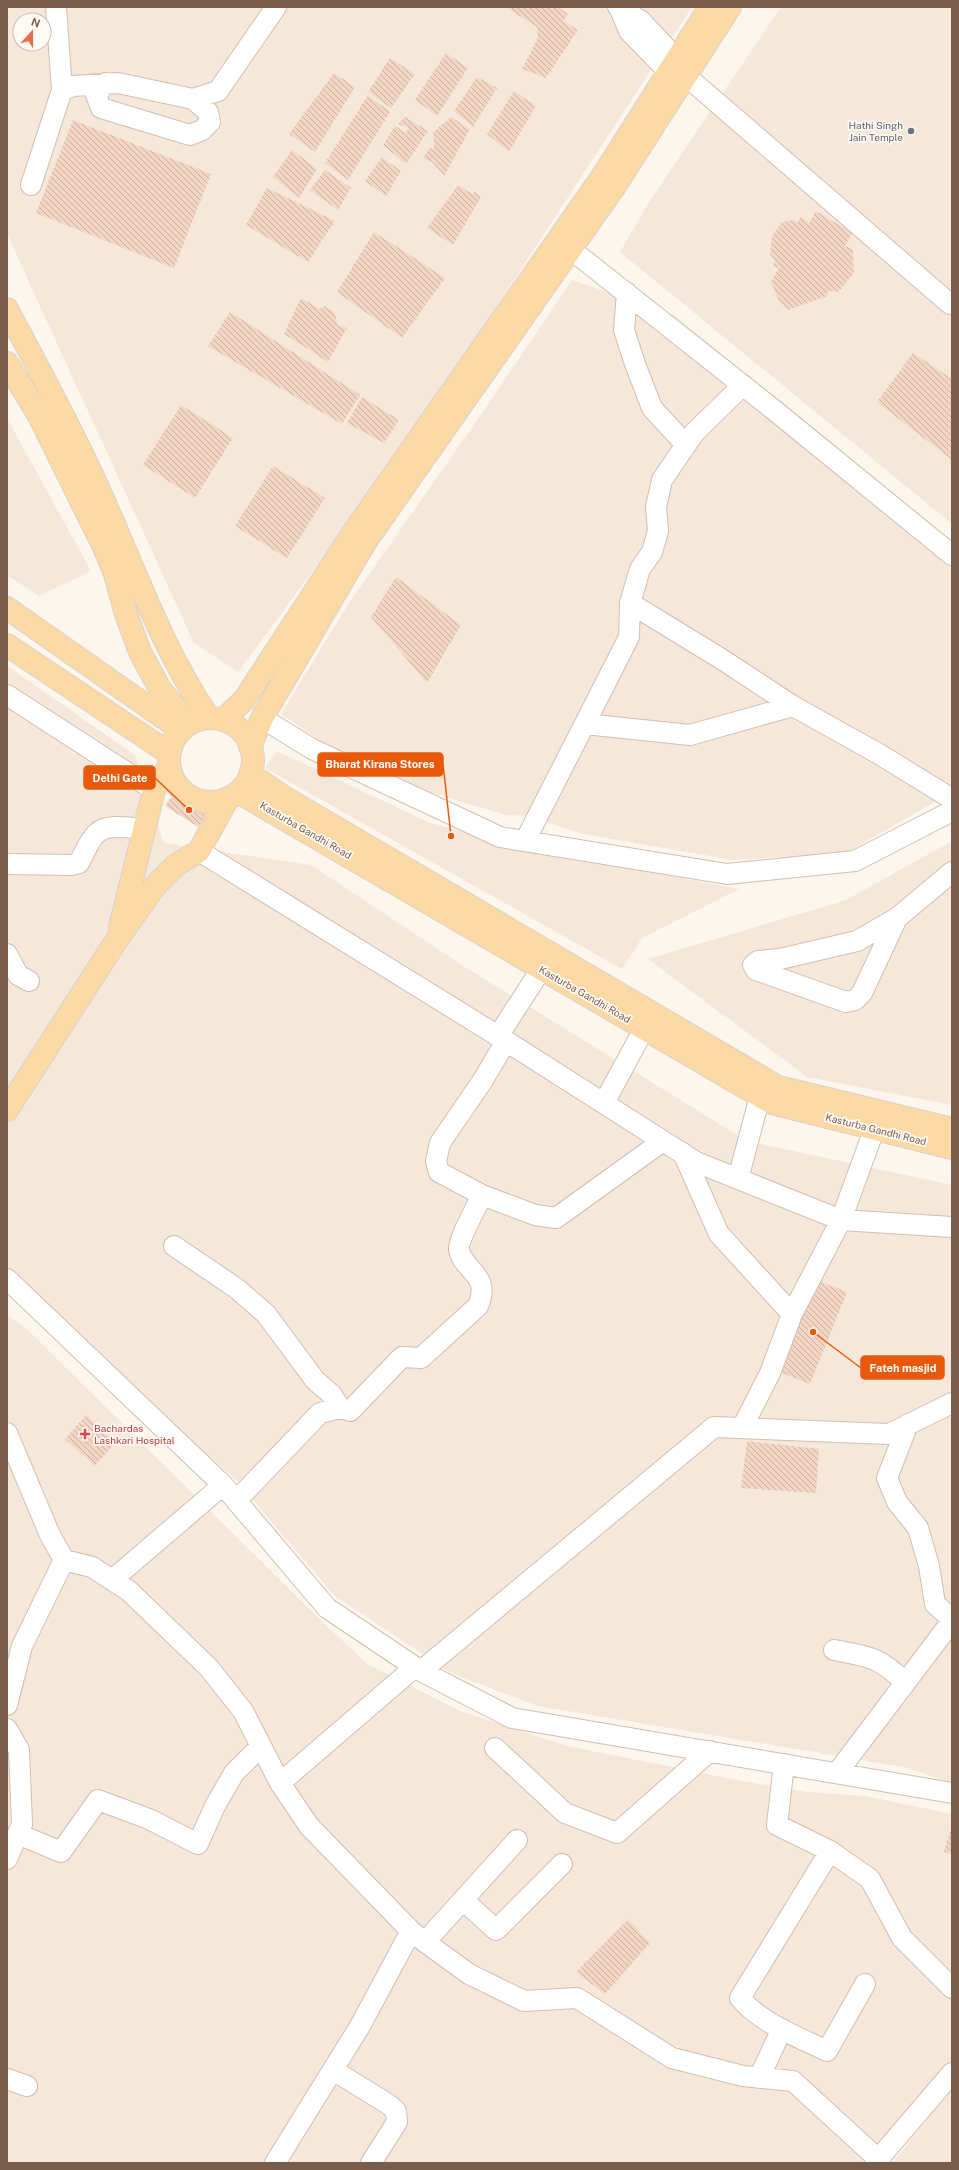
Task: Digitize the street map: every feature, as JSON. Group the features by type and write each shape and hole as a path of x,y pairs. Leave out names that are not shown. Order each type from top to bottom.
{"main road":[{"path":"118,938 154,790 169,759 172,744 185,727 216,719 244,700 353,532 564,244 615,186 676,68 710,7"},
{"path":"676,68 730,7"},
{"path":"250,747 262,718 366,541 564,244"},
{"path":"7,308 95,480 169,650 194,696 216,719 235,726 244,735 250,747 253,760 250,774 245,784 233,795 199,851 176,865 155,886 118,938 7,1110"},
{"path":"7,363 38,414 103,544 114,571 126,614 140,652 160,689 185,727"},
{"path":"7,608 185,727"},
{"path":"7,645 169,759 173,778 180,788 191,796 202,801 216,801 233,795"},
{"name":"Kasturba Gandhi Road","path":"250,774 282,796 778,1087 952,1130"},
{"name":"Kasturba Gandhi Road","path":"233,795 542,968 772,1103 874,1130 952,1148"}],"street":[{"path":"31,185 62,90 56,7"},
{"path":"193,99 218,91 276,7"},
{"path":"619,8 629,31 676,68 950,304"},
{"path":"62,90 73,86 106,83 118,83 193,99 208,112 210,122 202,130 190,135 101,108 96,95 106,83"},
{"path":"564,244 743,385 952,555"},
{"path":"626,293 624,330 652,408 686,445"},
{"path":"525,841 629,637 630,603 640,569 652,552 658,531 656,508 662,480 694,433 743,385"},
{"path":"630,603 723,660 793,706 952,798"},
{"path":"7,696 154,790"},
{"path":"585,724 690,735 793,706"},
{"path":"262,718 312,749 500,837 727,874 855,861 952,811"},
{"path":"7,864 71,865 78,863 96,833 101,830 118,828 144,829"},
{"path":"199,851 502,1038 696,1162 841,1220 952,1227"},
{"path":"897,918 862,993 855,1000 846,1002 756,970 754,965 758,960 780,959 857,941 897,918 952,872"},
{"path":"7,954 18,975 29,981"},
{"path":"542,968 502,1038 483,1080 440,1143 436,1161 439,1172 482,1195 535,1215 556,1218 663,1141"},
{"path":"604,1104 644,1028"},
{"path":"738,1179 760,1096"},
{"path":"742,1428 770,1373 792,1314 841,1220 874,1130"},
{"path":"683,1153 719,1234 792,1314"},
{"path":"236,1501 320,1412 340,1408 350,1410 402,1357 420,1358 478,1306 483,1296 480,1282 459,1249 460,1240 482,1195"},
{"path":"174,1246 236,1288 266,1314 315,1380 332,1395 340,1408"},
{"path":"7,1279 223,1485 327,1608 418,1669 512,1718 837,1773 950,1789"},
{"path":"280,1783 714,1427 889,1434 908,1424 947,1410"},
{"path":"837,1773 952,1620 935,1604 929,1566 918,1528 897,1502 887,1478 908,1424"},
{"path":"7,1433 50,1535 64,1560 92,1567 129,1591 209,1668 243,1711 280,1783 309,1826 418,1937 469,1974 524,2002 577,1998 606,2014 672,2058 743,2076 793,2081 877,2161 952,2073"},
{"path":"112,1580 223,1485"},
{"path":"7,1705 22,1646 64,1560"},
{"path":"834,1650 875,1659 886,1664 905,1682"},
{"path":"7,1729 13,1750 22,1824 7,1859"},
{"path":"18,1834 62,1852 98,1800 149,1819 198,1844 215,1806 234,1773 261,1746"},
{"path":"495,1748 565,1813 617,1833 710,1751"},
{"path":"784,1764 777,1825 830,1851 870,1879 902,1938 952,1988"},
{"path":"275,2163 360,2026 418,1937 463,1900 517,1840"},
{"path":"830,1851 740,1998 747,2007 782,2029 826,2052 865,1984"},
{"path":"463,1900 496,1930 562,1864"},
{"path":"759,2078 782,2029"},
{"path":"333,2070 388,2104 396,2111 397,2122 371,2163"},
{"path":"7,2079 27,2086"}],"shaded area":[{"path":"7,7 692,7 409,441 238,672 194,643 7,234"},
{"path":"781,7 952,7 952,524 620,252 649,202"},
{"path":"572,280 674,315 952,543 952,791 950,793 846,853 733,860 583,834 527,816 506,815 426,791 344,757 281,714 349,603 487,406"},
{"path":"7,418 91,571 39,596 7,575"},
{"path":"7,666 135,755 164,843 311,865 465,967 747,1141 952,1185 952,1783 904,1767 538,1706 453,1674 335,1596 235,1479 7,1284"},
{"path":"277,751 428,822 521,848 739,889 642,938 622,969 265,768"},
{"path":"952,841 952,1105 807,1077 648,959 846,900"},
{"path":"7,1315 29,1331 304,1604 366,1663 460,1711 567,1746 742,1781 808,1792 865,1796 952,1814 952,2061 864,2163 7,2163"},
{"path":"952,2088 952,2163 892,2163"}],"building":[{"path":"506,7 558,7 568,14 564,21 578,30 546,78 522,69 538,38 537,27"},
{"path":"446,53 468,68 437,116 415,100"},
{"path":"390,58 415,74 391,108 368,92"},
{"path":"334,73 355,87 315,152 289,134"},
{"path":"477,77 497,88 473,127 454,111"},
{"path":"514,91 536,106 509,152 487,134"},
{"path":"368,95 390,112 348,180 325,163"},
{"path":"405,117 428,131 406,164 383,145 395,126 406,133 408,128 398,124"},
{"path":"451,117 470,129 444,176 433,163 423,158 430,148 434,150 433,132"},
{"path":"73,120 211,174 174,268 36,213"},
{"path":"292,150 317,169 299,198 273,177"},
{"path":"382,157 401,171 386,196 365,181"},
{"path":"325,170 351,188 338,210 310,190"},
{"path":"458,185 472,194 475,192 481,197 453,245 427,228"},
{"path":"267,188 335,221 308,262 246,225"},
{"path":"816,211 852,233 845,246 853,249 854,273 838,292 828,291 827,296 788,310 779,301 771,282 779,268 773,266 775,261 770,254 772,236 782,222 794,220 797,223 801,217 809,223"},
{"path":"374,232 445,278 402,338 337,292"},
{"path":"301,298 320,309 324,306 335,313 337,325 347,328 328,362 284,334"},
{"path":"230,312 360,395 342,424 208,346"},
{"path":"913,353 952,379 952,460 877,402"},
{"path":"362,397 399,420 384,443 347,423"},
{"path":"181,405 233,438 195,498 143,465"},
{"path":"273,466 325,498 287,558 235,526"},
{"path":"396,577 461,625 427,683 371,617"},
{"path":"175,791 213,815 203,830 165,806"},
{"path":"816,1280 847,1292 810,1384 779,1372"},
{"path":"86,1415 116,1442 95,1466 65,1439"},
{"path":"747,1441 819,1449 816,1493 741,1488"},
{"path":"952,1825 952,1854 944,1852"},
{"path":"628,1919 650,1943 605,1994 576,1972"}],"place":[{"name":"Hathi Singh Jain Temple","path":"911,131"},
{"name":"Delhi Gate","path":"189,810"},
{"name":"Bharat Kirana Stores","path":"451,836"},
{"name":"Fateh masjid","path":"813,1332"},
{"name":"Bachardas Lashkari Hospital","path":"85,1434"}]}
